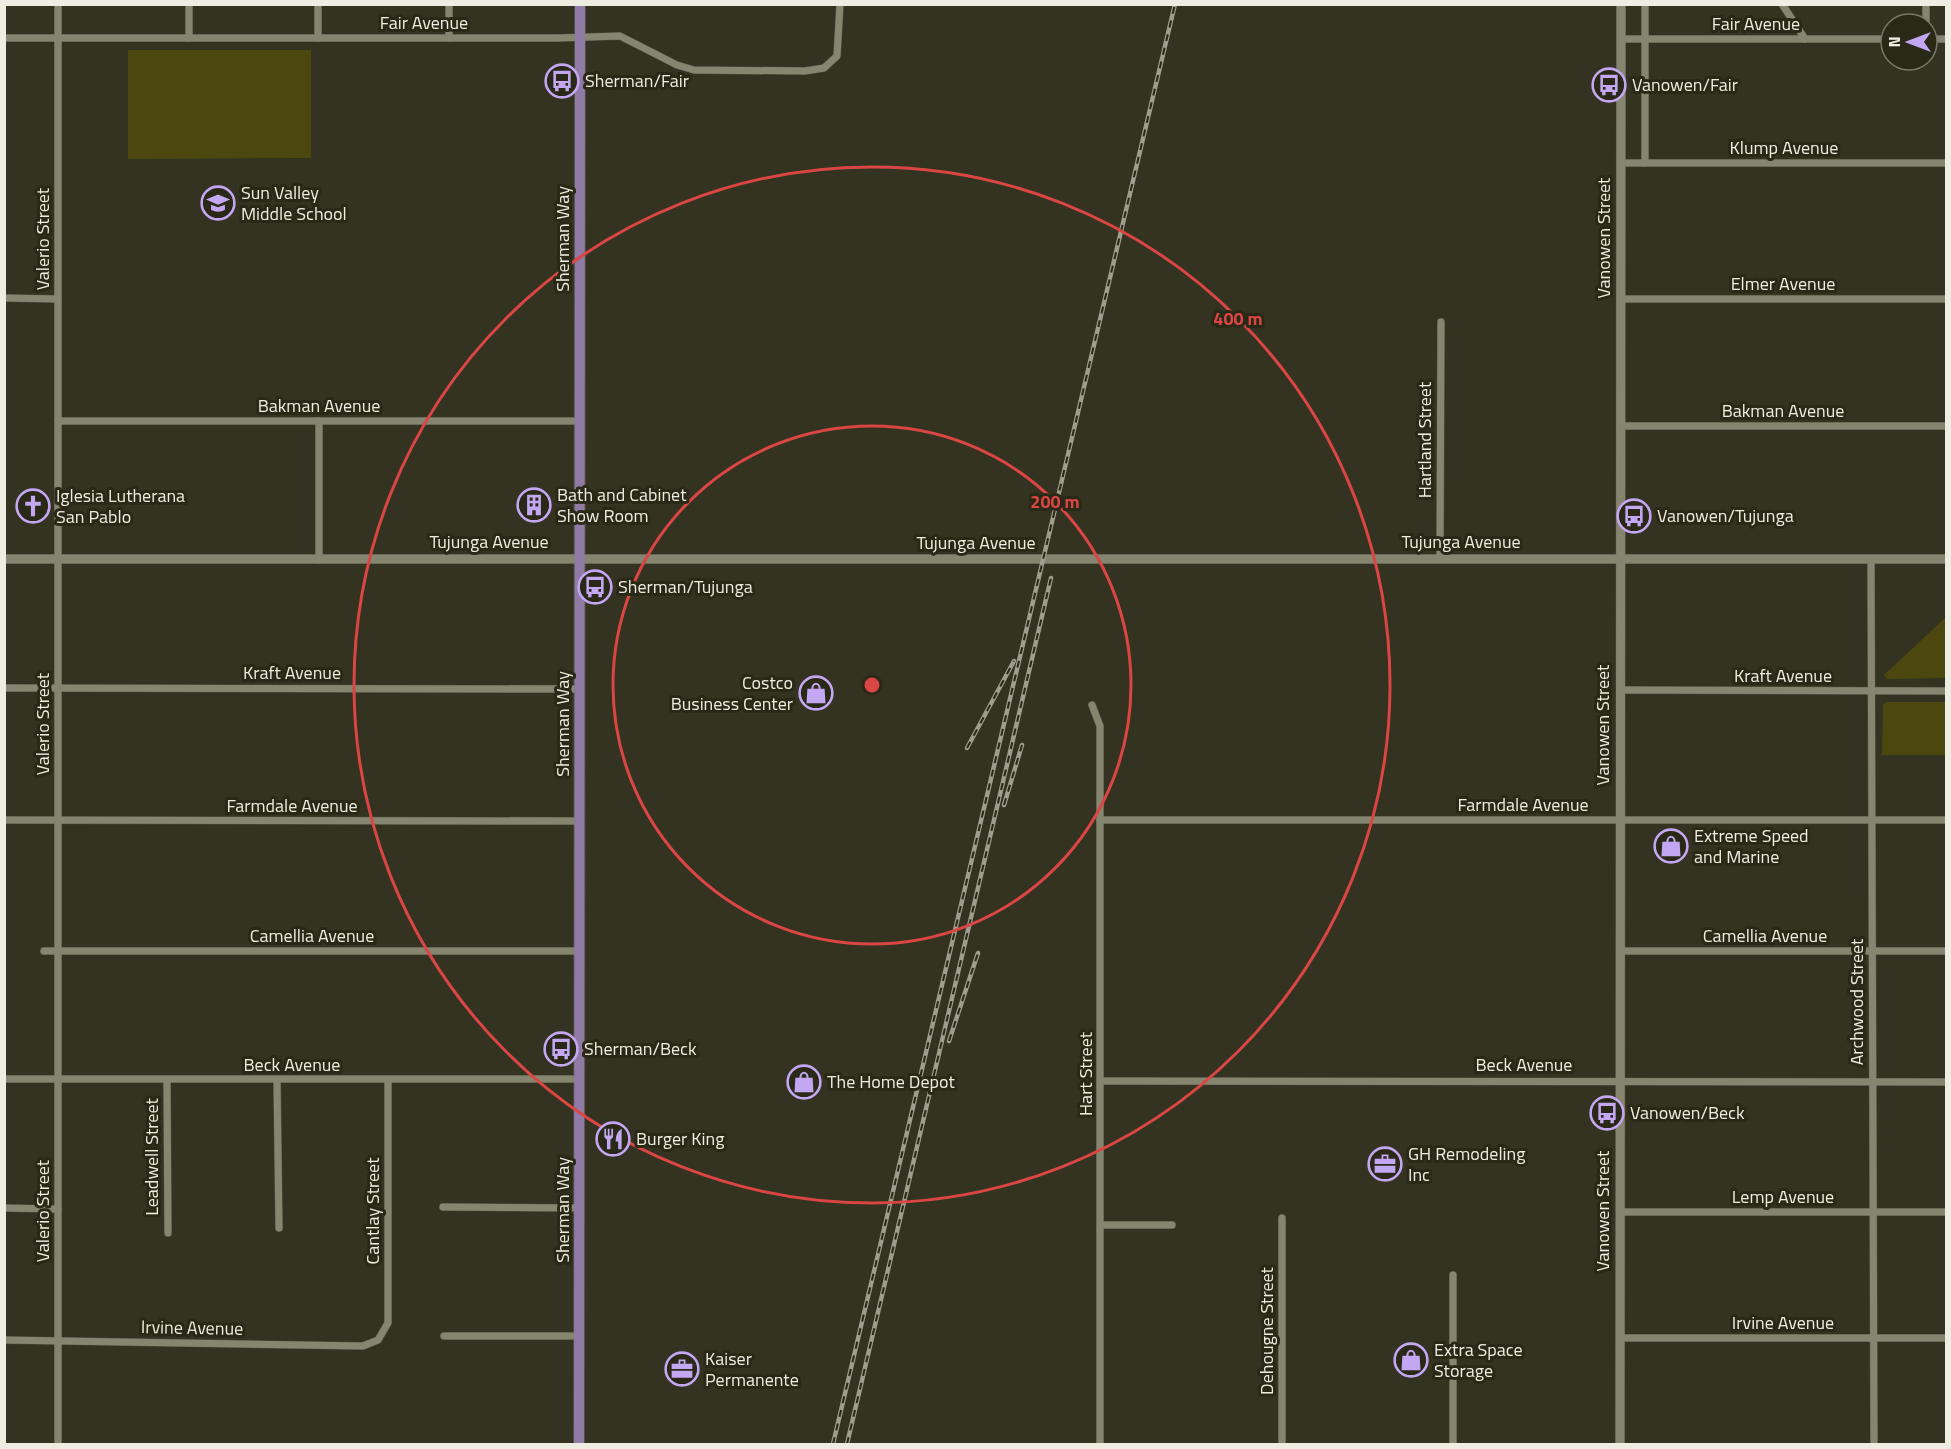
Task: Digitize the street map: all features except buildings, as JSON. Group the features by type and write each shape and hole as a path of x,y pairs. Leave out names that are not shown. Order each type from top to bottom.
{"main road":[{"name":"Sherman Way","path":"579,1444 580,4"}],"street":[{"name":"Valerio Street","path":"58,4 58,1444"},
{"path":"189,4 189,38"},
{"path":"318,4 318,38"},
{"path":"449,4 449,38"},
{"name":"Fair Avenue","path":"4,38 620,36 677,65 694,70 815,70 832,63 839,48 840,4"},
{"name":"Vanowen Street","path":"1620,1444 1621,4"},
{"path":"1645,4 1645,163"},
{"path":"1782,4 1805,39"},
{"name":"Fair Avenue","path":"1621,39 1879,39"},
{"name":"Klump Avenue","path":"1622,163 1947,163"},
{"path":"4,298 58,299"},
{"name":"Elmer Avenue","path":"1620,299 1947,299"},
{"name":"Hartland Street","path":"1440,559 1441,322"},
{"name":"Bakman Avenue","path":"58,421 579,421"},
{"path":"319,421 319,560"},
{"name":"Bakman Avenue","path":"1620,426 1947,426"},
{"name":"Tujunga Avenue","path":"4,559 1947,559"},
{"name":"Archwood Street","path":"1871,559 1874,1444"},
{"name":"Kraft Avenue","path":"4,688 580,689"},
{"name":"Kraft Avenue","path":"1620,690 1947,691"},
{"name":"Hart Street","path":"1092,705 1100,726 1100,1444"},
{"name":"Farmdale Avenue","path":"4,820 580,821"},
{"name":"Farmdale Avenue","path":"1100,820 1947,820"},
{"name":"Camellia Avenue","path":"44,951 579,951"},
{"name":"Camellia Avenue","path":"1620,951 1947,951"},
{"name":"Beck Avenue","path":"4,1079 579,1079"},
{"name":"Leadwell Street","path":"167,1080 168,1233"},
{"path":"277,1080 279,1228"},
{"name":"Cantlay Street","path":"378,1340 388,1323 388,1080"},
{"name":"Beck Avenue","path":"1101,1081 1947,1082"},
{"path":"442,1207 579,1208"},
{"path":"4,1209 58,1209"},
{"name":"Lemp Avenue","path":"1620,1212 1947,1212"},
{"name":"Dehougne Street","path":"1282,1218 1282,1444"},
{"path":"1101,1225 1172,1226"},
{"path":"1453,1275 1453,1444"},
{"path":"444,1336 579,1336"},
{"name":"Irvine Avenue","path":"1620,1338 1947,1338"},
{"name":"Irvine Avenue","path":"4,1340 363,1346 378,1340"}],"shaded area":[{"path":"128,50 311,50 311,158 128,159"},
{"path":"1946,617 1946,678 1887,679 1884,675"},
{"path":"1887,702 1946,702 1946,755 1882,755 1883,704"}],"railway":[{"path":"833,1444 1175,4"},
{"path":"847,1444 1051,578"},
{"path":"967,748 1014,661"},
{"path":"1004,805 1022,745"},
{"path":"949,1041 978,953"}],"place":[{"name":"Sherman/Fair","path":"562,81"},
{"name":"Vanowen/Fair","path":"1609,85"},
{"name":"Sun Valley Middle School","path":"218,203"},
{"name":"Bath and Cabinet Show Room","path":"534,505"},
{"name":"Iglesia Lutherana San Pablo","path":"33,506"},
{"name":"Vanowen/Tujunga","path":"1634,516"},
{"name":"Sherman/Tujunga","path":"595,587"},
{"name":"Costco Business Center","path":"816,693"},
{"name":"Extreme Speed and Marine","path":"1671,846"},
{"name":"Sherman/Beck","path":"561,1049"},
{"name":"The Home Depot","path":"804,1082"},
{"name":"Vanowen/Beck","path":"1607,1113"},
{"name":"Burger King","path":"613,1139"},
{"name":"GH Remodeling Inc","path":"1385,1164"},
{"name":"Extra Space Storage","path":"1411,1360"},
{"name":"Kaiser Permanente","path":"682,1369"}]}
